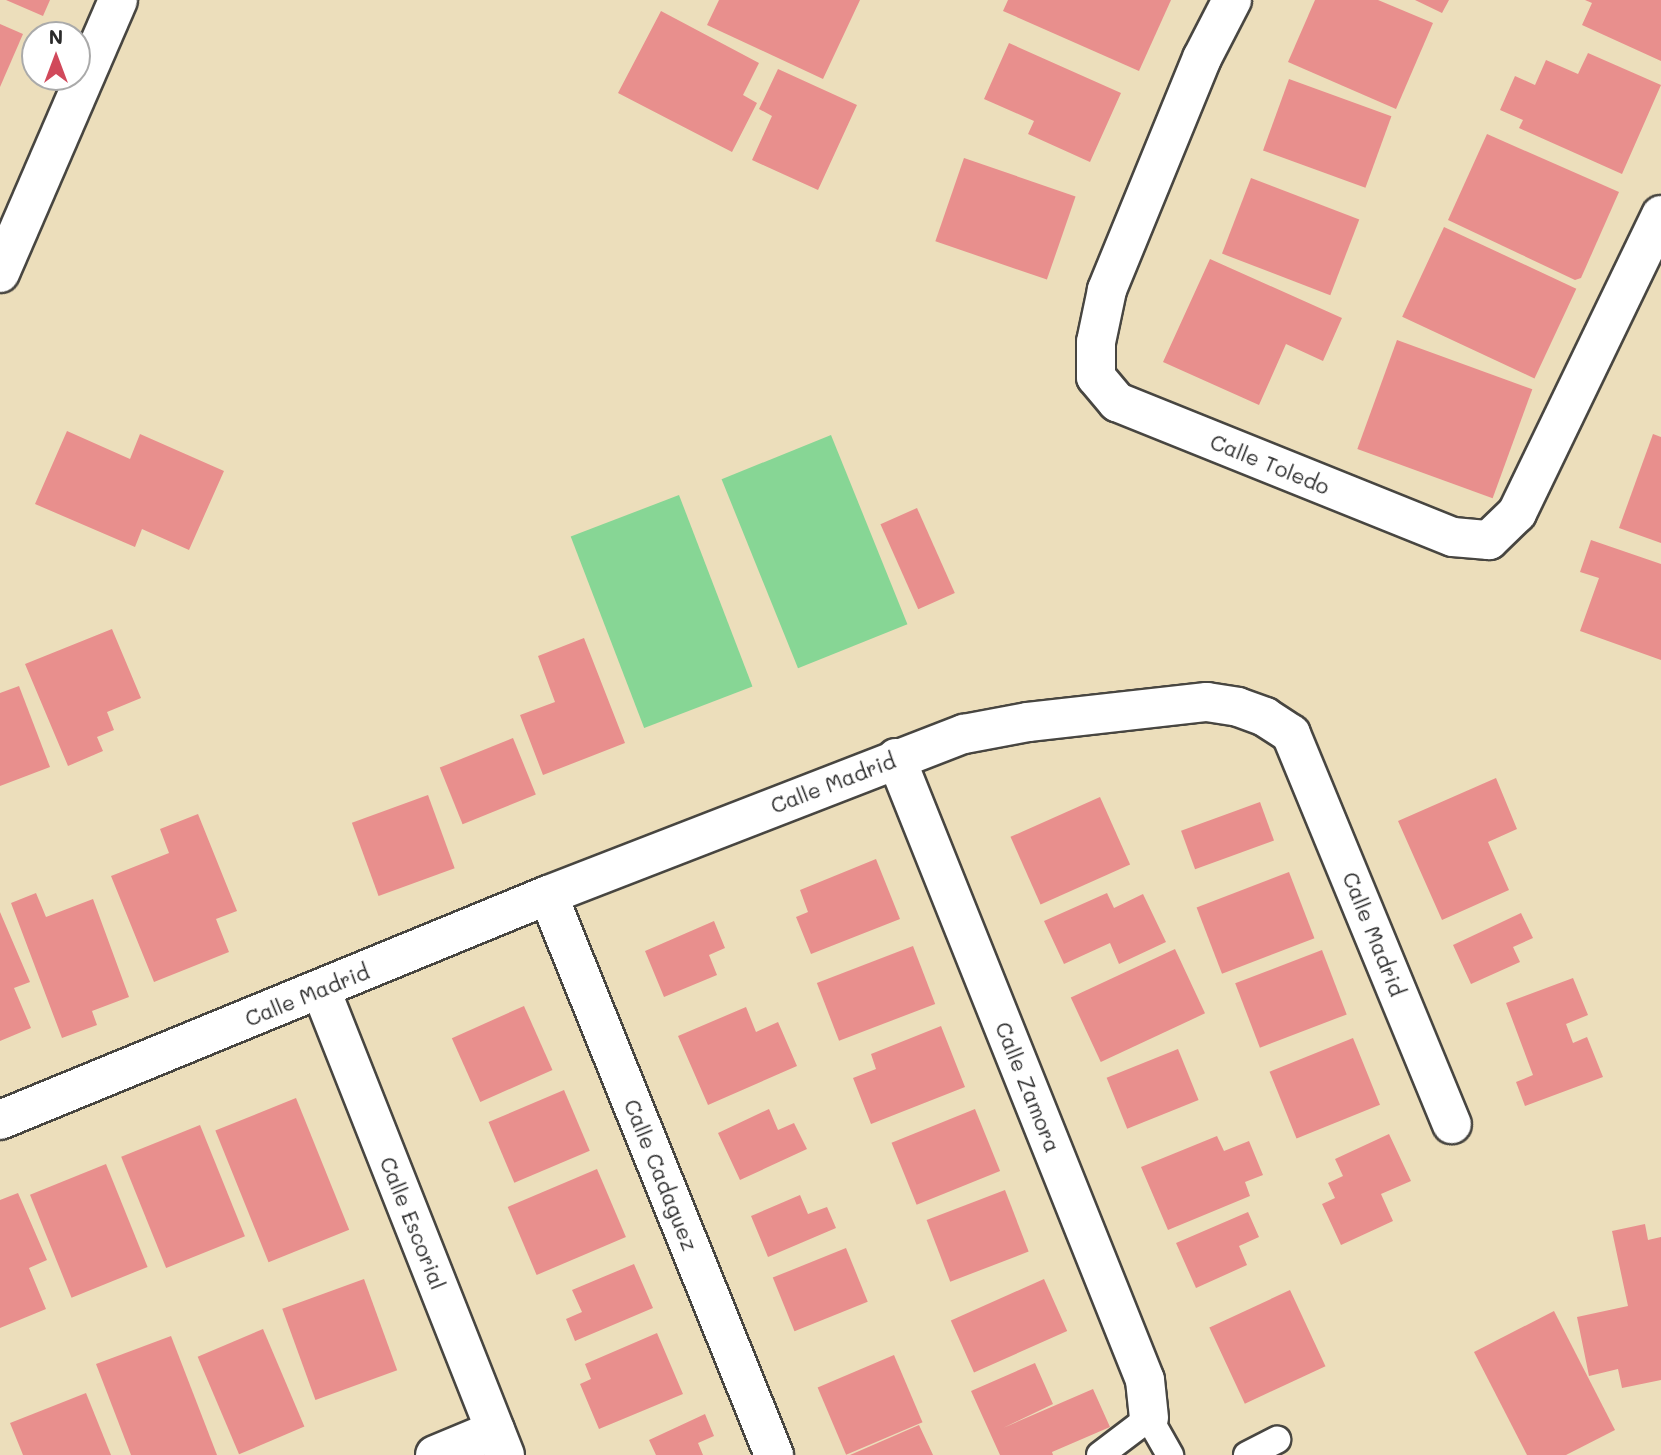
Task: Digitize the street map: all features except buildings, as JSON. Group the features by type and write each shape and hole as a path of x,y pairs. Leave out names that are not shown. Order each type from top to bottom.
{"street":[{"path":"0,274 118,0"},
{"name":"Calle Toledo","path":"1232,0 1202,58 1107,290 1096,342 1096,377 1117,402 1453,537 1489,540 1517,513 1661,215"},
{"name":"Calle Madrid","path":"0,1120 548,895 896,758 964,734 1028,722 1207,702 1238,707 1265,717 1291,734 1452,1124"},
{"name":"Calle Zamora","path":"896,758 1145,1380 1149,1418"},
{"name":"Calle Cadaguez","path":"548,895 774,1455"},
{"name":"Calle Escorial","path":"321,990 500,1442"},
{"path":"435,1455 500,1442"}],"lane":[{"path":"1100,1455 1149,1418 1170,1455"},
{"path":"1248,1455 1277,1440"}],"green space":[{"path":"831,435 907,624 798,668 722,479"},
{"path":"679,495 752,686 644,728 571,537"}]}
